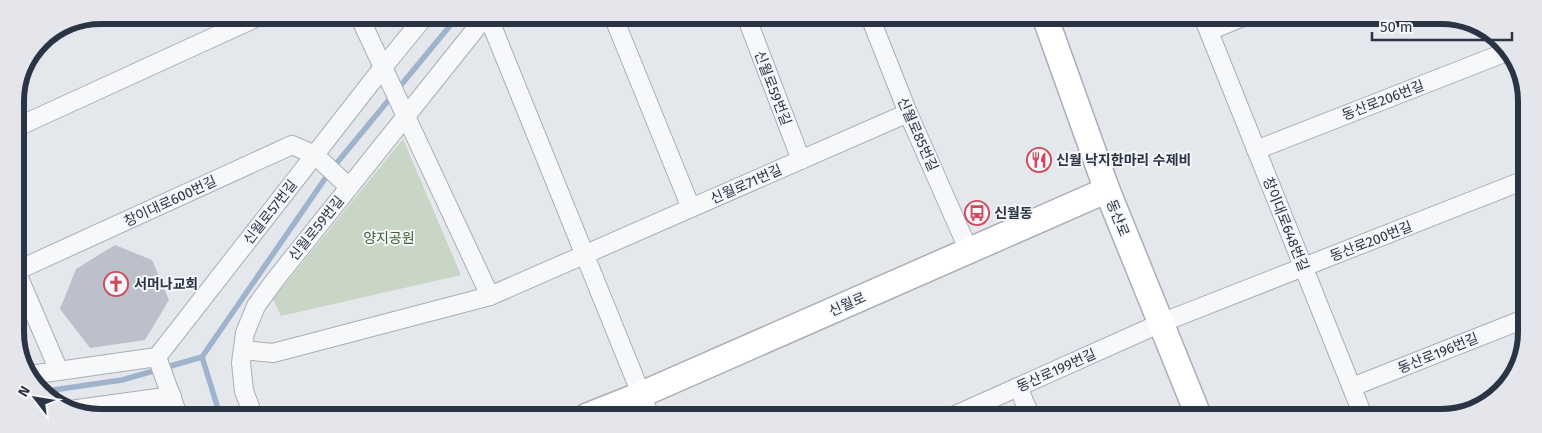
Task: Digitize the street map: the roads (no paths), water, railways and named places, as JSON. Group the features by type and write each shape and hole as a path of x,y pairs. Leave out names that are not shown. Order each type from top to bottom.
{"street":[{"path":"24,124 242,24"},
{"path":"363,24 490,296"},
{"name":"신월로57번길","path":"157,358 387,73 420,24"},
{"name":"신월로59번길","path":"250,409 244,391 241,363 245,333 256,306 346,184 404,110 480,24"},
{"path":"490,24 645,406"},
{"path":"616,24 691,208"},
{"name":"신월로59번길","path":"749,24 801,160"},
{"name":"신월로85번길","path":"873,24 908,113 970,251"},
{"name":"동산로","path":"1048,24 1107,190 1196,409"},
{"name":"창이대로648번길","path":"1206,24 1361,409"},
{"name":"동산로206번길","path":"1256,150 1502,54"},
{"name":"신월로71번길","path":"584,255 908,113"},
{"name":"창이대로600번길","path":"24,267 292,145 318,158 346,184"},
{"name":"동산로200번길","path":"1161,323 1518,183"},
{"name":"신월로","path":"628,409 645,406 970,251 1107,190"},
{"path":"243,350 273,353 490,296 584,255"},
{"name":"창이대로600번길","path":"24,290 59,371"},
{"name":"동산로196번길","path":"1352,387 1518,321"},
{"name":"동산로199번길","path":"969,409 1161,323"},
{"path":"44,373 157,358 176,409"},
{"path":"1018,387 1028,409"},
{"path":"83,407 169,388"}],"waterway":[{"path":"218,409 202,357 331,170 451,24"},
{"path":"60,389 122,380 202,357"}],"place":[{"name":"신월 낙지한마리 수제비","path":"1039,160"},
{"name":"신월동","path":"977,213"},
{"name":"서머나교회","path":"116,284"}],"park label":[{"name":"양지공원","path":"389,238"}]}
